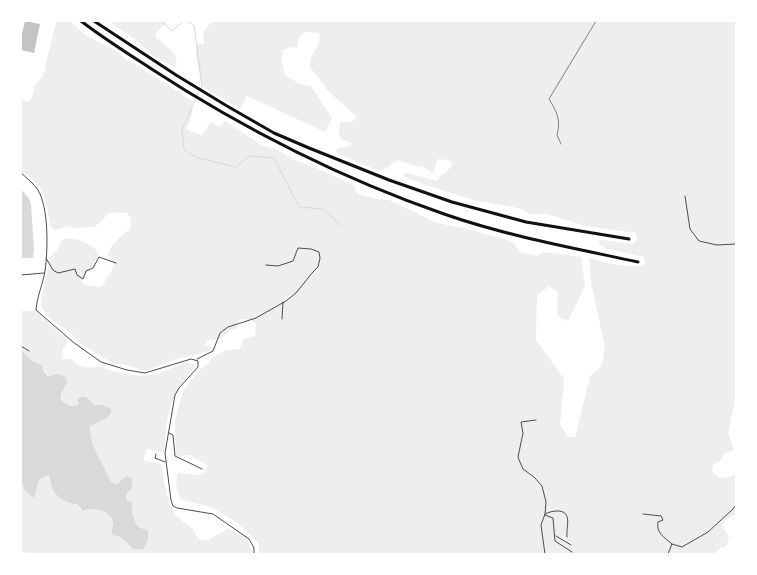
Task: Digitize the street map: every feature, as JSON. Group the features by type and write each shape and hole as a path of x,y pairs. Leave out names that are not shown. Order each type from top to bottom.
{"highway":[{"path":"81,21 171,82 270,140 380,190 445,215 541,242 638,262"},
{"path":"94,21 176,76 274,133 354,166 452,202 526,222 629,239"}],"street":[{"path":"21,173 35,186 42,199 46,224 45,273 36,310 73,342 101,362 145,373 196,359 213,351 220,333 228,327 256,318 296,293 318,267 320,254 311,249 298,248 293,261 278,266 266,265"},
{"path":"685,196 690,229 699,241 717,245 736,244"},
{"path":"46,257 53,270 58,273 75,269 77,275 83,279 86,271 93,268 99,257 116,263"},
{"path":"21,275 45,273"},
{"path":"282,319 283,302"},
{"path":"21,346 29,351"},
{"path":"196,359 198,367 179,388 175,396 166,462 171,500 173,506 177,508 213,514 249,539 254,548 254,554"},
{"path":"536,420 521,422 522,443 518,457 523,469 542,486 546,502 545,514 541,525 545,554"},
{"path":"169,432 173,435 175,456 202,469"},
{"path":"156,454 155,458 166,462"},
{"path":"643,514 661,516 663,520 658,522 657,527 660,534 672,544 682,547 708,532 733,510 736,505"},
{"path":"545,514 560,511 566,513 568,517 567,537"},
{"path":"545,514 553,518 555,541 572,552"},
{"path":"556,536 571,545"},
{"path":"668,554 672,544"}],"path":[{"path":"561,144 556,136 560,125 558,113 549,99 596,21"}],"shaded area":[{"path":"58,21 70,21 87,36 115,50 126,60 192,101 192,114 186,130 202,135 211,122 220,127 225,121 263,146 276,149 294,160 308,164 355,186 357,194 389,200 437,223 508,240 514,243 520,252 537,256 543,252 581,257 585,286 568,321 557,316 558,293 549,286 537,296 536,340 564,379 560,424 568,437 575,437 590,376 600,367 605,347 591,283 589,258 624,266 645,264 644,257 605,248 599,244 599,241 602,240 632,244 637,240 636,233 585,226 547,214 530,214 518,208 473,200 405,177 404,174 408,173 437,181 441,174 445,173 452,166 448,160 438,159 433,173 422,166 418,167 398,160 385,169 378,170 336,152 337,148 351,146 352,143 340,136 340,122 351,122 357,117 328,91 310,67 311,58 320,37 319,33 304,32 299,38 297,48 291,47 283,50 281,59 285,75 300,84 311,86 332,118 325,132 247,96 240,109 201,86 196,53 197,44 204,44 203,32 212,21 736,21 736,397 728,433 734,449 725,453 721,460 714,464 712,470 719,477 725,478 736,475 736,515 727,518 722,526 729,537 727,545 722,549 721,547 714,554 259,554 259,545 235,521 209,506 181,500 176,486 177,475 179,473 200,475 206,471 207,465 190,455 176,456 175,420 183,391 198,371 209,363 213,357 226,350 240,349 243,339 255,335 256,324 251,320 240,319 237,322 237,329 230,330 222,338 207,341 205,345 215,348 213,350 173,360 146,371 122,364 114,364 81,344 71,333 50,318 41,307 50,258 62,240 82,241 96,250 99,254 81,282 85,285 101,287 114,264 108,256 109,252 116,241 130,229 131,222 127,213 113,213 107,215 94,227 75,228 68,226 55,230 51,227 46,202 41,189 30,177 21,171 21,99 28,102 31,100 35,85 43,76"},
{"path":"109,21 167,21 156,33 156,37 175,54 177,65 174,67 151,55 137,41"},
{"path":"21,189 31,204 33,258 21,258"},
{"path":"21,311 36,311 68,341 63,349 62,359 71,359 80,366 91,368 99,366 112,371 139,376 158,374 183,363 194,364 195,366 173,399 166,425 164,450 161,452 148,449 143,459 162,466 170,505 177,517 193,529 198,539 207,541 228,528 247,539 253,554 27,554 21,550 21,481 36,495 38,483 41,478 47,475 51,480 51,486 77,504 80,509 95,509 109,515 113,521 111,533 122,538 130,548 143,528 137,526 132,513 132,503 126,500 124,477 117,484 111,482 92,442 90,426 107,417 103,405 94,405 88,398 78,405 71,406 61,401 63,389 67,383 49,375 42,365 34,362 21,351"},
{"path":"21,351 34,362 42,365 44,372 48,376 58,374 66,377 67,383 62,392 61,401 71,406 78,405 77,400 82,396 88,398 94,405 103,405 111,409 107,418 90,426 92,442 111,482 117,484 126,476 132,479 132,488 126,494 126,500 132,503 132,513 137,526 148,531 148,540 143,549 134,549 123,539 113,535 111,531 113,522 105,512 95,509 83,511 77,504 60,498 53,490 48,475 39,482 34,498 25,490 21,481"}],"building":[{"path":"25,21 40,24 34,53 21,50 21,38"}],"waterway":[{"path":"162,21 171,31 184,21"},
{"path":"186,21 194,25 201,88"},
{"path":"199,91 182,130 184,150 198,158 236,167 249,156 274,158 299,207 323,209 342,226"}]}
